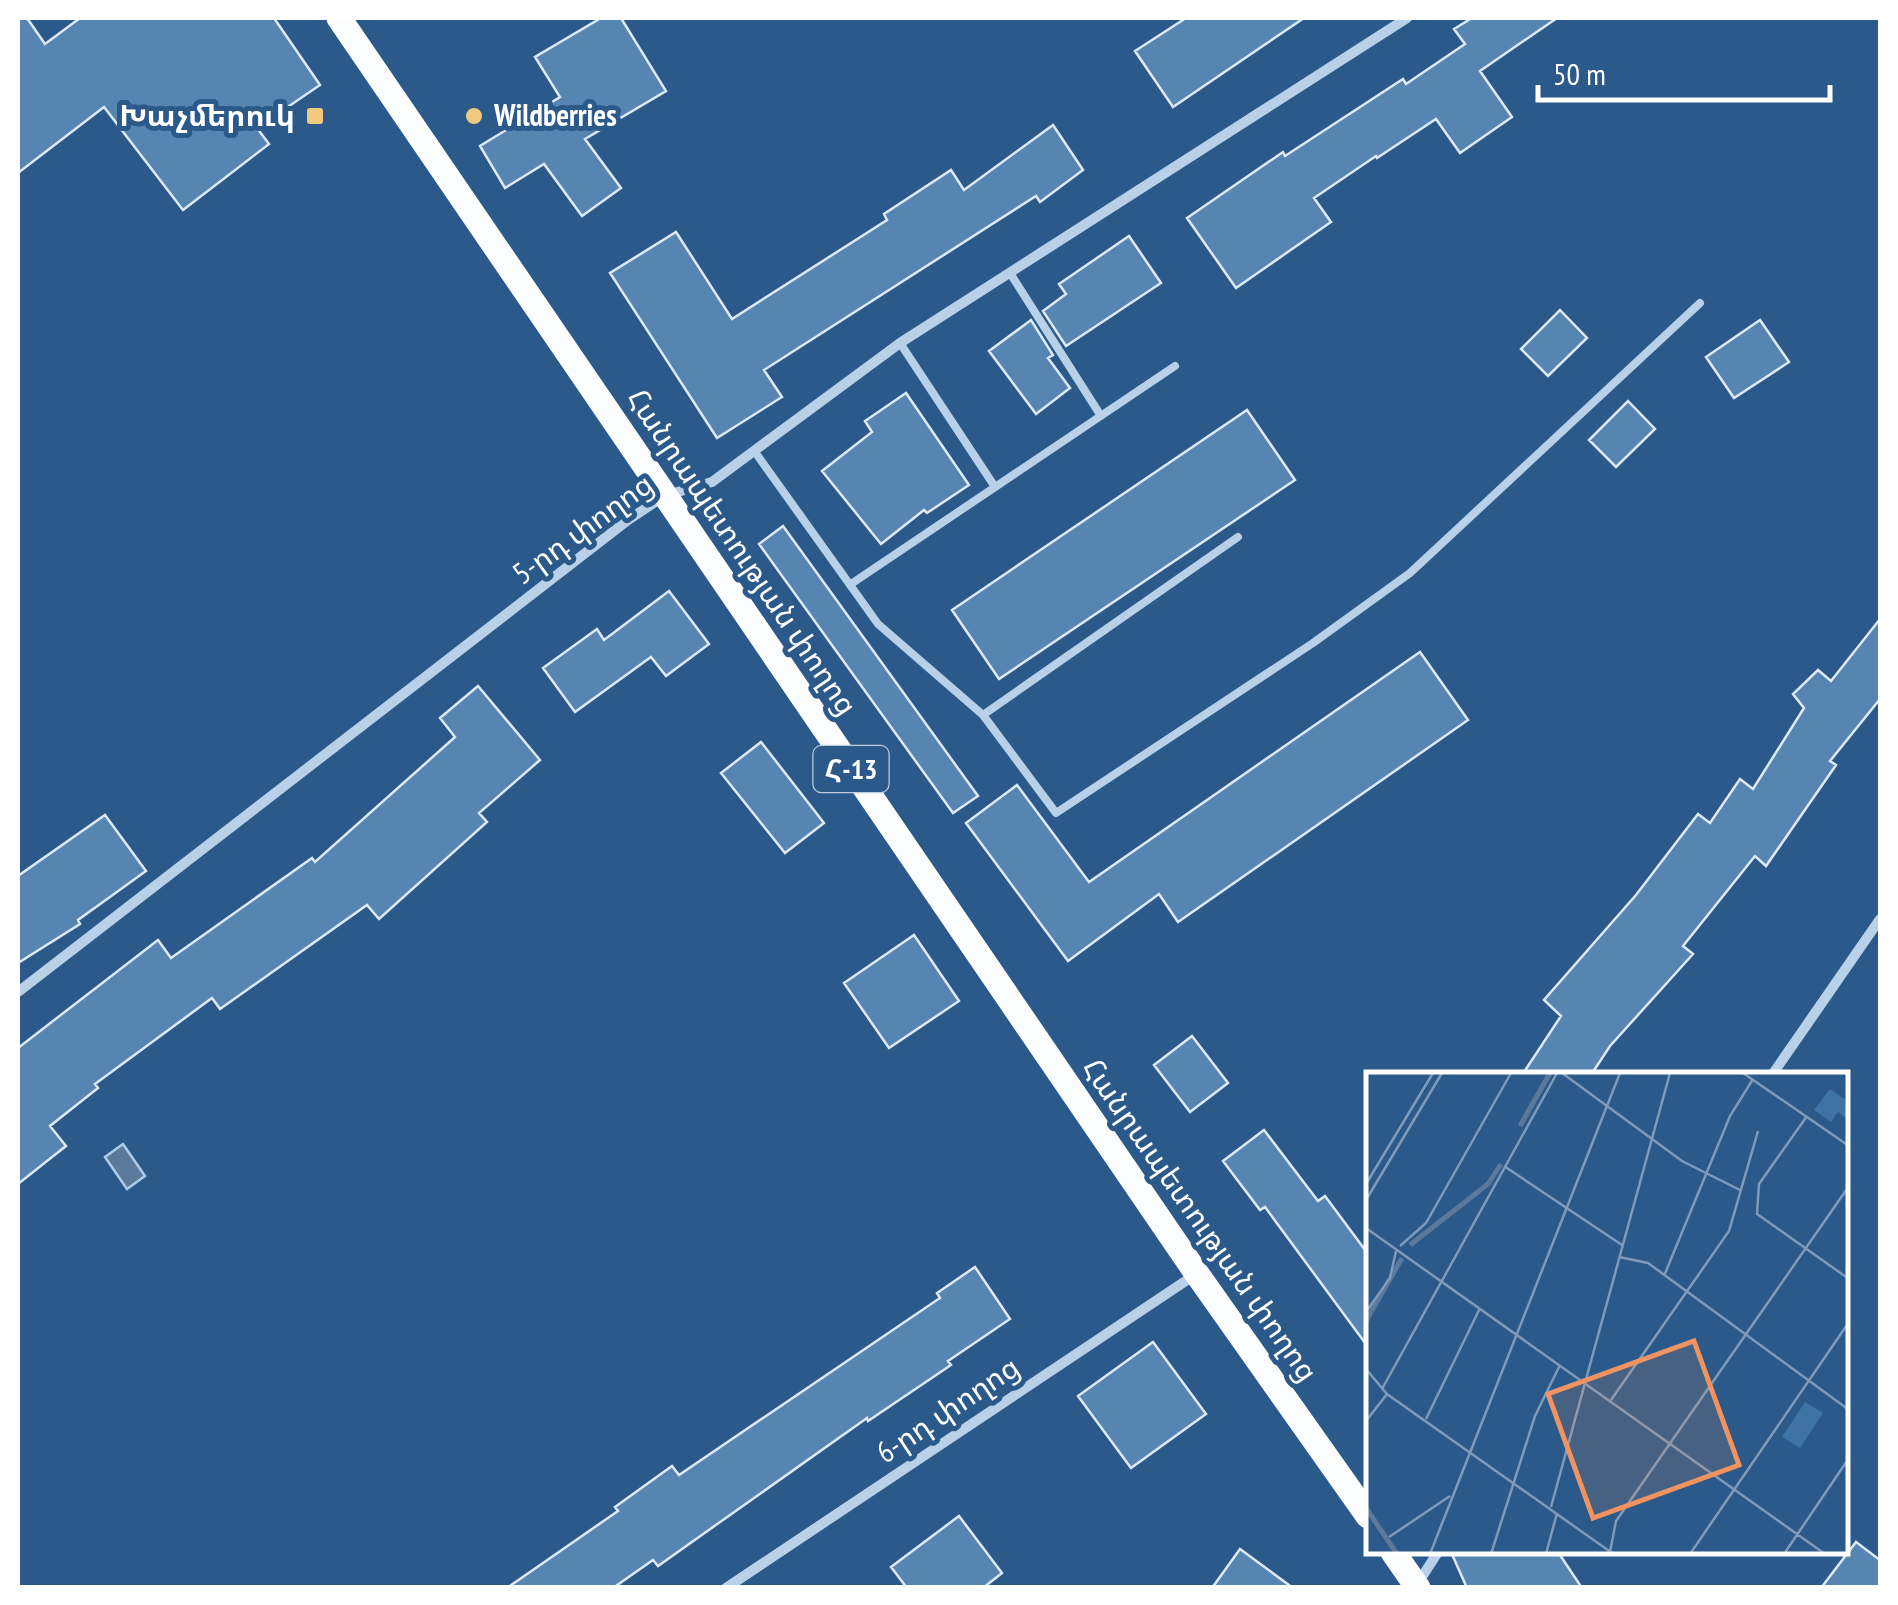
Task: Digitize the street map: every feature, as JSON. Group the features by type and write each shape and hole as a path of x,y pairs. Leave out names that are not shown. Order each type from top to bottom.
{"main road":[{"name":"Հանրապետության փողոց","path":"339,18 1196,1274 1366,1513"},
{"path":"1396,1555 1416,1587"}],"street":[{"name":"5-րդ փողոց","path":"18,992 628,520 664,496 712,482 900,343 1406,18"},
{"path":"1774,1072 1880,919"},
{"name":"6-րդ փողոց","path":"726,1588 1196,1274"},
{"path":"1416,1587 1436,1555"}],"lane":[{"path":"1010,273 1101,416"},
{"path":"755,452 878,624 983,715 1056,813 1313,642 1410,572 1700,303"},
{"path":"900,343 994,487"},
{"path":"851,584 1174,366"},
{"path":"983,715 1238,537"}],"water":[{"path":"123,1144 145,1176 127,1189 105,1157"}],"building":[{"path":"18,18 27,18 45,44 80,18 274,18 320,85 257,128 269,144 183,210 104,107 18,173"},
{"path":"601,18 621,18 666,91 585,139 621,188 582,216 544,164 505,188 480,146 560,97 535,57"},
{"path":"1186,18 1304,18 1173,107 1135,51"},
{"path":"1472,18 1557,18 1480,71 1512,117 1460,153 1436,119 1376,156 1314,198 1331,222 1236,288 1187,218 1283,152 1285,156 1403,79 1406,84 1465,44 1454,29"},
{"path":"1053,125 1083,170 1040,202 1036,196 764,370 782,397 717,438 610,273 676,232 732,319 887,220 884,214 951,170 964,190"},
{"path":"1129,236 1161,283 1066,346 1043,311 1066,294 1059,284"},
{"path":"1560,310 1587,338 1548,376 1521,349"},
{"path":"1031,320 1053,355 1048,358 1070,388 1036,414 989,351"},
{"path":"1760,320 1789,362 1734,398 1706,357"},
{"path":"906,393 969,485 927,513 924,510 881,544 822,471 872,432 865,421"},
{"path":"1628,401 1655,429 1616,467 1589,440"},
{"path":"1247,410 1295,480 999,679 952,610"},
{"path":"783,526 978,796 953,813 759,544"},
{"path":"669,591 709,644 666,676 651,657 575,712 543,668 597,629 604,640"},
{"path":"1880,619 1880,699 1830,761 1836,765 1766,866 1755,856 1683,946 1693,954 1610,1046 1593,1072 1524,1072 1561,1016 1544,1000 1636,895 1698,814 1710,823 1740,779 1753,789 1804,708 1793,694 1818,670 1831,681"},
{"path":"1420,652 1468,720 1178,922 1159,894 1068,961 966,823 1017,785 1089,882"},
{"path":"478,686 540,760 479,813 487,822 379,919 367,905 220,1009 212,998 95,1084 98,1088 50,1126 66,1146 18,1184 18,1048 158,940 171,958 312,858 315,862 455,737 440,718"},
{"path":"761,742 824,823 785,853 721,773"},
{"path":"105,815 146,871 78,920 80,924 18,963 18,876"},
{"path":"914,935 959,1001 889,1048 844,983"},
{"path":"1192,1036 1228,1083 1190,1112 1154,1065"},
{"path":"1264,1130 1318,1201 1325,1196 1366,1251 1366,1344 1265,1207 1260,1210 1223,1161"},
{"path":"975,1267 1010,1319 948,1361 951,1365 868,1421 867,1418 658,1566 653,1560 613,1588 507,1588 618,1511 615,1507 672,1466 679,1475 940,1298 937,1293"},
{"path":"1153,1342 1206,1414 1131,1468 1078,1396"},
{"path":"959,1516 1002,1573 983,1588 907,1588 891,1567"},
{"path":"1856,1542 1880,1560 1880,1588 1821,1588"},
{"path":"1240,1549 1293,1588 1212,1588"},
{"path":"1452,1555 1560,1555 1582,1588 1467,1588"}],"place":[{"name":"Խաչմերուկ","path":"315,116"},
{"name":"Wildberries","path":"474,116"}]}
